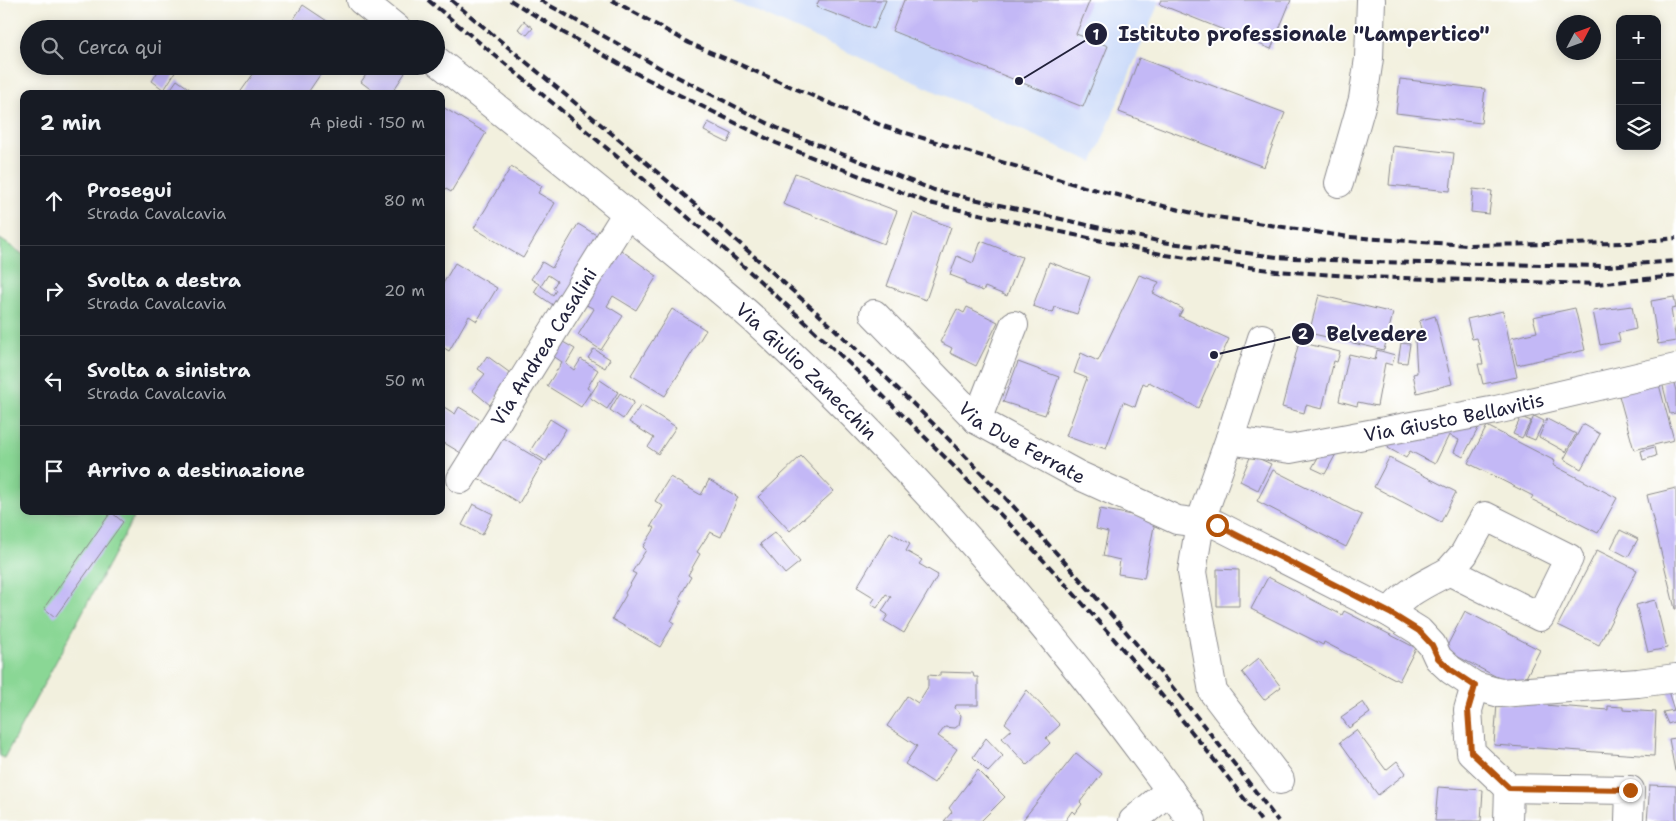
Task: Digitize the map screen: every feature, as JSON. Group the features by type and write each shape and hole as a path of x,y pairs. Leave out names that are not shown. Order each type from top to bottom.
{"street":[{"path":"361,0 386,20"},
{"path":"1339,183 1364,99 1369,58 1371,0"},
{"name":"Via Giulio Zanecchin","path":"445,67 627,213 757,322 900,463 1040,621 1128,732 1192,821"},
{"name":"Via Andrea Casalini","path":"461,479 627,213"},
{"name":"Via Due Ferrate","path":"874,314 976,420 1078,475 1177,520 1217,525 1390,613 1419,631 1444,664 1475,686 1500,693 1638,683 1676,678"},
{"path":"976,420 1014,325"},
{"path":"1262,338 1200,523 1192,572 1212,692 1280,780"},
{"name":"Via Giusto Bellavitis","path":"1230,438 1242,442 1290,449 1496,410 1676,368"},
{"path":"1390,613 1396,604 1413,591 1449,571"},
{"path":"1475,686 1468,710 1471,752 1509,788 1630,790 1628,821"},
{"path":"1508,821 1509,788"},
{"path":"1133,821 1170,790"}],"shaded area":[{"path":"731,0 1160,0 1093,162"}],"green space":[{"path":"0,239 20,252 20,515 135,515 4,758 0,756"}],"building":[{"path":"819,0 886,0 874,29 816,7"},
{"path":"904,0 1090,0 1076,34 1108,46 1083,107 892,31"},
{"path":"1161,0 1291,0 1271,49 1159,4"},
{"path":"303,5 326,20 293,20"},
{"path":"524,21 533,28 527,35 518,29"},
{"path":"1139,58 1285,113 1264,167 1119,112"},
{"path":"156,75 173,75 164,90 152,81"},
{"path":"253,75 320,75 310,90 242,90"},
{"path":"366,75 404,75 394,90 372,90 361,82"},
{"path":"1400,79 1485,89 1481,123 1396,113"},
{"path":"177,80 191,90 170,90"},
{"path":"445,108 486,133 451,192 445,188"},
{"path":"708,122 732,134 728,143 704,131"},
{"path":"1393,146 1454,153 1450,191 1389,185"},
{"path":"511,167 542,186 538,193 555,203 523,258 474,228"},
{"path":"795,173 897,211 884,244 783,204"},
{"path":"1473,189 1492,191 1489,214 1471,212"},
{"path":"913,213 951,227 926,300 887,286"},
{"path":"578,224 603,239 559,309 534,292 539,284 531,279 542,262 552,268","holes":["548,275 557,281 553,288 556,290 553,295 541,286"]},
{"path":"981,241 1022,257 1007,296 985,287 983,291 965,284 966,281 950,275 957,256 973,263"},
{"path":"614,245 657,276 636,310 613,296 607,306 623,316 601,350 578,335 594,309 581,302"},
{"path":"1049,262 1090,277 1077,314 1055,307 1053,313 1033,306"},
{"path":"455,263 497,288 477,321 469,316 449,351 445,348 445,280"},
{"path":"1139,275 1159,282 1153,293 1183,309 1179,316 1229,339 1198,408 1149,382 1147,385 1143,383 1135,407 1123,402 1106,449 1066,436 1087,378 1074,373 1081,353 1098,361"},
{"path":"1319,295 1393,313 1384,350 1309,333"},
{"path":"1674,297 1676,308 1671,309 1676,341 1658,344 1651,301"},
{"path":"1632,306 1636,329 1618,333 1620,341 1600,345 1593,311"},
{"path":"967,307 998,322 976,366 950,353 952,348 940,342 957,309 964,313"},
{"path":"1575,308 1585,350 1517,365 1511,338 1537,332 1533,317"},
{"path":"672,309 706,330 665,396 631,375"},
{"path":"1503,311 1517,377 1483,384 1478,364 1483,364 1477,338 1472,339 1467,319"},
{"path":"1435,316 1452,384 1417,393 1413,374 1417,373 1415,339 1423,337 1419,321"},
{"path":"558,339 575,349 566,364 574,370 581,359 598,370 587,388 591,391 581,407 547,386 562,362 549,353"},
{"path":"1299,342 1340,352 1337,362 1334,361 1322,409 1306,405 1304,413 1282,407"},
{"path":"1401,343 1410,344 1407,363 1398,362"},
{"path":"594,349 610,359 605,368 588,358"},
{"path":"1377,350 1395,355 1392,365 1385,363 1377,406 1358,402 1357,406 1339,401 1349,354 1375,360"},
{"path":"487,356 517,378 503,389 490,405 472,390 485,374 478,369"},
{"path":"1018,362 1059,377 1045,415 1003,402"},
{"path":"1673,379 1676,391 1676,413 1670,414 1662,382"},
{"path":"600,380 618,392 607,409 589,397"},
{"path":"1658,381 1674,440 1634,450 1618,392"},
{"path":"620,393 634,402 623,419 610,410"},
{"path":"641,405 676,427 658,454 648,447 654,438 629,422"},
{"path":"459,407 484,422 466,456 445,443 445,408 455,414"},
{"path":"1534,416 1544,421 1535,440 1525,436"},
{"path":"1521,417 1531,421 1522,438 1513,434"},
{"path":"550,419 566,429 546,461 530,451"},
{"path":"1547,419 1576,434 1566,452 1539,437"},
{"path":"1481,423 1463,457 1454,452 1459,440 1449,435 1435,464 1410,451 1406,458 1388,448 1398,432"},
{"path":"1583,424 1600,434 1581,469 1564,459"},
{"path":"1487,426 1555,461 1553,465 1617,498 1598,533 1531,499 1533,496 1468,463"},
{"path":"502,437 543,462 519,503 473,475"},
{"path":"1325,445 1337,452 1325,474 1312,468"},
{"path":"1654,447 1656,456 1643,460 1641,451"},
{"path":"1251,455 1271,464 1258,490 1240,481"},
{"path":"801,456 834,491 790,531 758,497"},
{"path":"1389,458 1456,492 1441,522 1374,487"},
{"path":"1273,470 1362,515 1346,547 1257,501"},
{"path":"670,477 701,495 709,480 738,497 721,537 710,532 697,552 700,554 688,575 691,577 679,598 682,600 671,621 674,623 660,647 612,619 636,574 632,572 646,550 643,547 655,528 651,526 663,506 655,501"},
{"path":"1676,488 1676,609 1675,609 1647,495"},
{"path":"473,504 493,514 482,535 462,525"},
{"path":"1100,509 1137,516 1156,516 1144,578 1118,574 1120,560 1103,556 1108,532 1096,529"},
{"path":"109,515 115,515 123,522 55,617 44,608"},
{"path":"1620,530 1638,539 1628,557 1611,548"},
{"path":"775,532 800,562 785,574 760,544"},
{"path":"890,532 910,544 906,551 922,560 919,564 938,575 904,633 884,621 888,615 882,611 891,597 886,594 877,608 871,604 875,598 857,587"},
{"path":"1597,550 1637,570 1599,645 1558,625"},
{"path":"1217,569 1239,570 1239,606 1217,606"},
{"path":"1268,577 1342,615 1344,611 1416,648 1399,681 1324,642 1323,645 1251,609"},
{"path":"1655,600 1667,648 1648,652 1636,605"},
{"path":"1465,611 1540,650 1520,689 1445,650"},
{"path":"1259,658 1281,687 1264,700 1242,672"},
{"path":"940,672 973,673 974,677 978,677 978,705 956,705 955,708 961,715 959,725 955,728 945,727 938,736 957,749 934,783 905,764 917,746 887,726 907,696 918,703 928,687 928,675 940,676"},
{"path":"1676,686 1676,721 1668,724 1663,712 1674,710 1667,688"},
{"path":"1027,690 1060,725 1046,738 1050,743 1027,765 1002,738 1012,729 1005,723"},
{"path":"1529,701 1544,702 1544,705 1608,710 1608,706 1623,707 1623,710 1656,712 1654,756 1494,745 1497,703 1529,705"},
{"path":"1363,702 1370,713 1349,728 1341,717"},
{"path":"1356,730 1386,770 1397,761 1406,773 1378,795 1340,742"},
{"path":"986,738 1003,756 988,772 973,757"},
{"path":"1676,738 1676,771 1675,771 1669,739"},
{"path":"1076,753 1102,774 1080,802 1082,804 1075,814 1072,811 1065,821 1022,821"},
{"path":"978,770 1005,797 981,821 944,821 952,812 949,808"},
{"path":"1650,785 1676,786 1676,821 1647,821"},
{"path":"1438,787 1483,790 1481,821 1435,821"}],"railway":[{"path":"428,0 596,139 761,282 828,343 960,472 1087,608 1206,749 1261,821"},
{"path":"451,0 718,225 822,317 928,418 1034,528 1135,642 1232,761 1278,821"},
{"path":"510,0 564,33 643,77 776,143 929,203 1166,255 1276,271 1367,277 1596,284 1676,276"},
{"path":"540,0 662,69 783,131 934,190 1162,242 1277,257 1367,262 1608,266 1676,261"},
{"path":"612,0 689,43 883,126 1084,187 1197,214 1349,237 1467,245 1630,243 1676,238"}],"place":[{"name":"Istituto professionale \"Lampertico\"","path":"1019,81"},
{"name":"Belvedere","path":"1214,355"}],"route":[{"path":"1217,525 1390,613 1419,631 1432,645 1438,658 1451,670 1475,686 1468,710 1471,752 1509,788 1630,790"}]}
